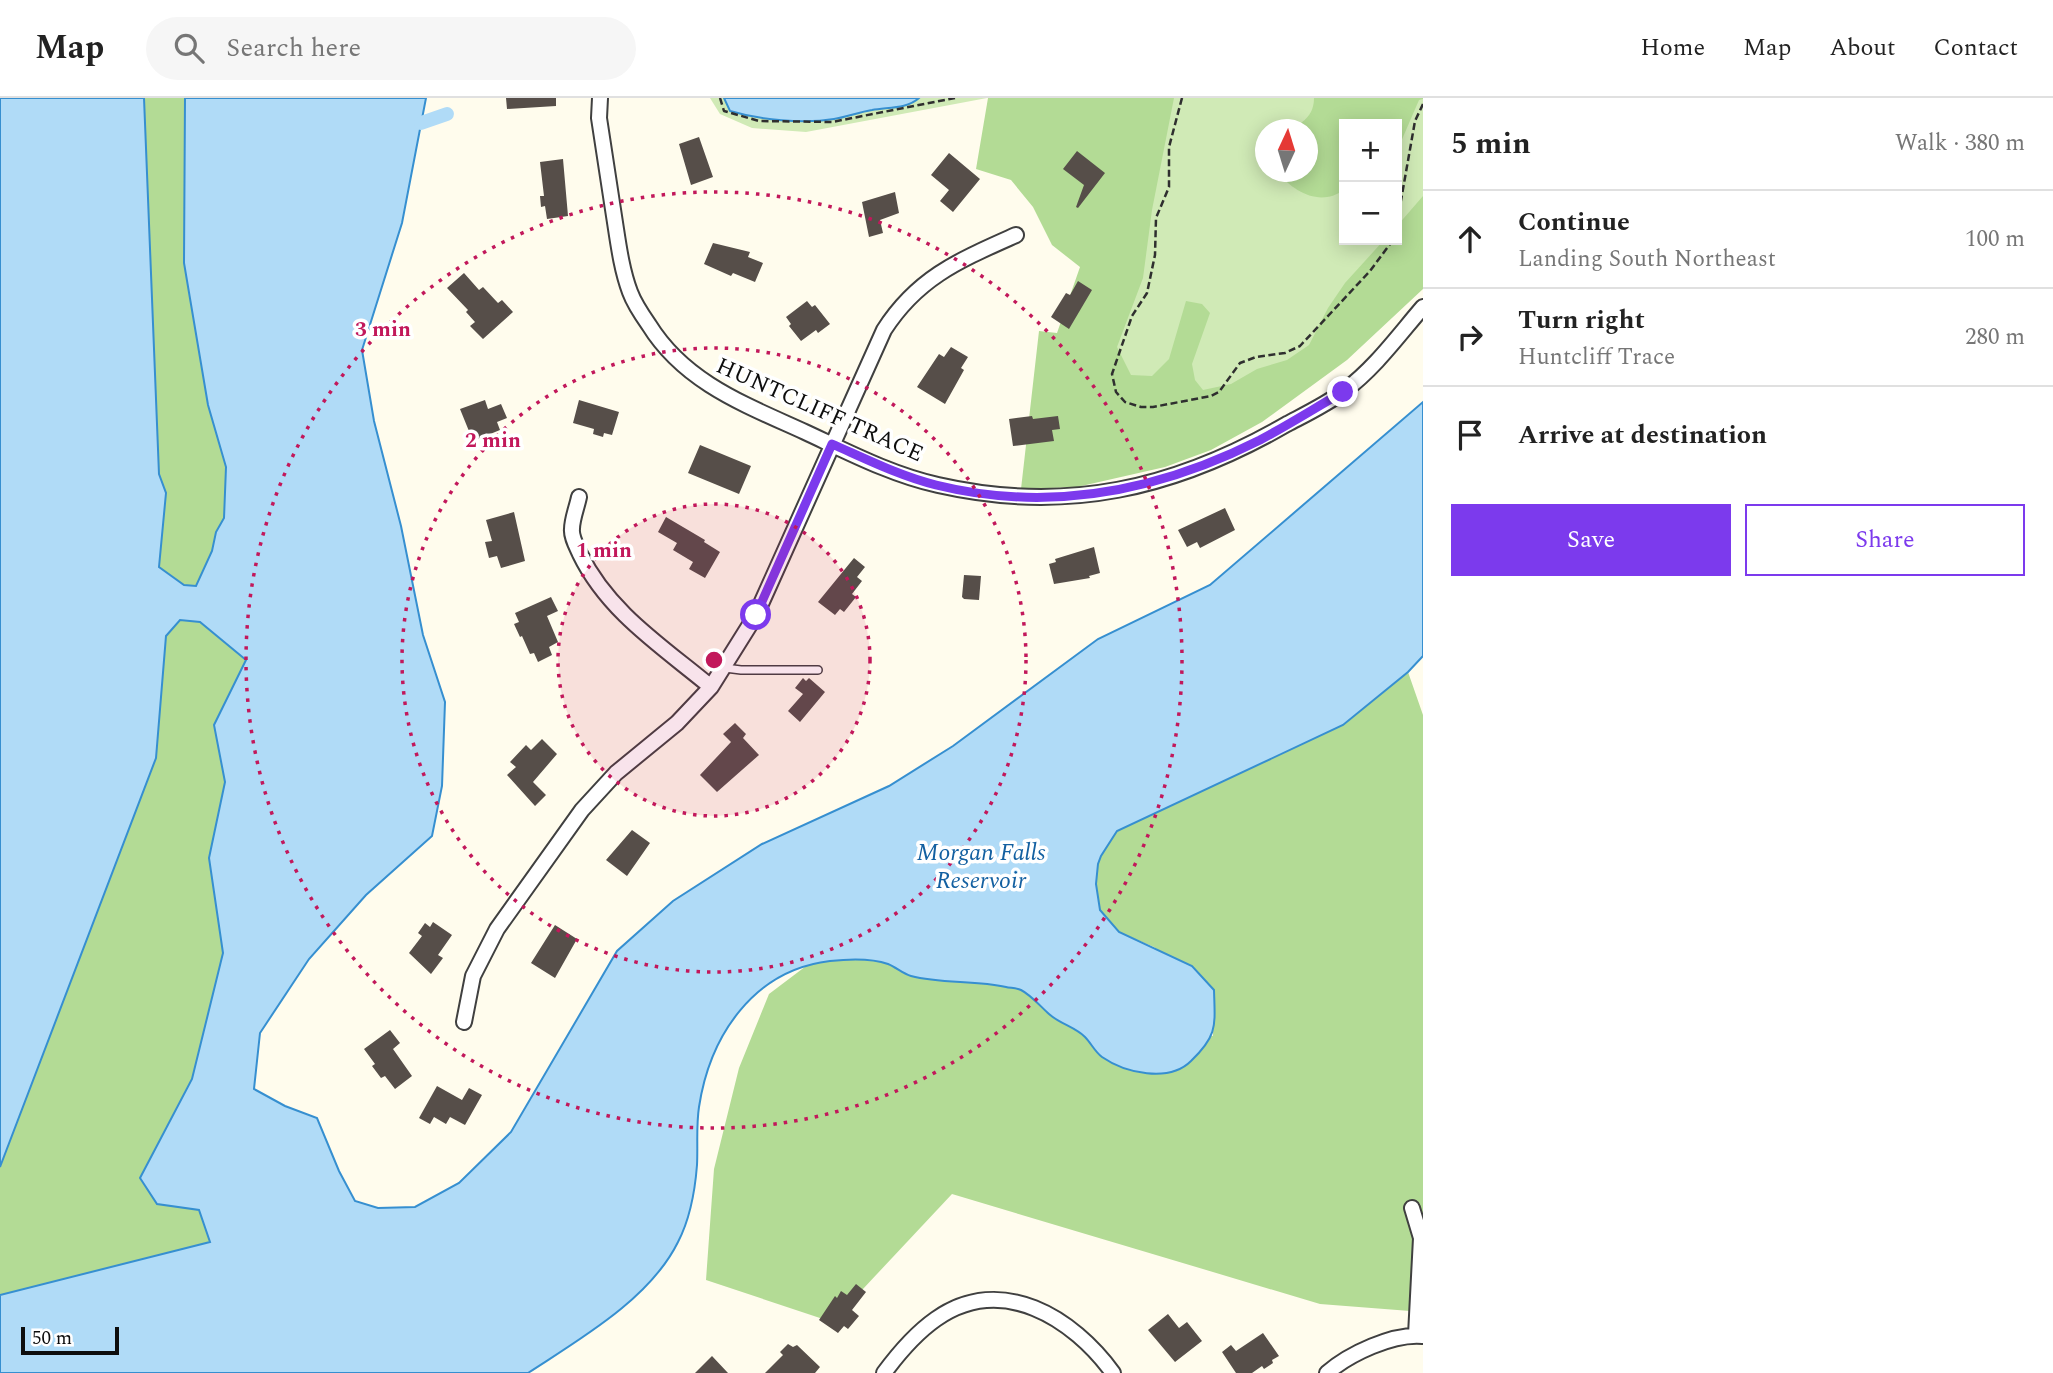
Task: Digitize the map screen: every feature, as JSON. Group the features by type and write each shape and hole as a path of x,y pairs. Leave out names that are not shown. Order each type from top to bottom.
{"street":[{"name":"HUNTCLIFF TRACE","path":"600,98 599,118 619,250 630,293 649,325 672,355 700,380 723,394 892,471 937,485 1001,496 1050,498 1102,494 1150,484 1203,465 1260,440 1343,392 1373,365 1423,307"},
{"path":"464,1022 473,976 497,929 582,810 616,773 677,723 711,687 724,668 756,615 884,330 898,309 936,274 1016,235"},
{"path":"579,497 571,529 575,545 605,595 624,616 711,687"},
{"path":"1327,1373 1340,1362 1370,1348 1402,1337 1419,1336 1421,1238 1412,1208"},
{"path":"884,1373 912,1340 937,1318 965,1305 999,1300 1029,1305 1054,1316 1081,1337 1113,1373"}],"lane":[{"path":"724,668 818,670"}],"path":[{"path":"720,98 724,111 759,121 832,122 955,98"},
{"path":"1182,98 1169,147 1169,187 1156,218 1155,255 1147,293 1132,316 1112,374 1116,392 1125,402 1153,407 1211,396 1219,392 1240,363 1256,357 1285,353 1300,345 1370,271 1389,245"},
{"path":"1402,195 1415,121 1423,104"}],"green space":[{"path":"144,98 185,98 184,263 208,405 226,467 224,518 196,586 184,585 158,567 166,493 159,474"},
{"path":"710,98 987,98 806,132 752,128 720,114"},
{"path":"988,98 1174,98 1152,210 1143,278 1117,347 1131,375 1152,376 1169,359 1186,301 1202,304 1210,313 1192,364 1195,380 1203,390 1231,384 1257,369 1287,360 1309,345 1328,308 1345,283 1379,245 1402,245 1402,220 1423,196 1423,289 1347,360 1262,422 1211,450 1165,467 1077,487 1021,489 1039,331 1057,333 1080,267 1052,245 1033,207 1011,180 976,169"},
{"path":"1028,98 1423,98 1423,263 1308,355 1213,402 1134,413"},
{"path":"1314,98 1423,98 1419,100 1402,139 1402,119 1339,119 1339,193 1326,197 1308,195 1287,182 1318,182 1318,119 1305,119 1312,108"},
{"path":"180,620 200,622 246,660 214,725 225,782 209,858 223,953 192,1079 140,1178 157,1204 199,1210 210,1242 0,1295 0,1167 156,758 166,636"},
{"path":"1408,672 1423,715 1423,1312 1320,1304 952,1194 832,1322 706,1280 714,1169 739,1068 769,994 822,954 942,963 1213,1036 1214,990 1154,947 1119,932 1100,910 1096,884 1101,856 1117,831 1343,725"}],"water":[{"name":"Morgan Falls Reservoir","path":"0,98 144,98 159,474 166,493 159,567 184,585 196,586 224,518 226,467 208,405 184,263 185,98 426,98 402,223 362,350 374,421 401,526 423,635 445,702 442,786 432,836 366,895 309,959 260,1033 254,1089 285,1106 317,1118 355,1201 378,1208 415,1207 459,1183 511,1132 617,951 673,901 762,844 889,786 953,746 1098,639 1210,585 1423,402 1423,656 1408,672 1343,725 1117,831 1098,864 1096,884 1100,910 1119,932 1192,966 1214,990 1213,1029 1200,1052 1182,1068 1171,1072 1159,1074 1134,1071 1102,1057 1081,1034 1053,1017 1019,989 922,978 908,975 888,964 867,960 830,961 803,967 779,977 758,992 740,1010 713,1055 699,1107 697,1165 691,1205 686,1224 666,1263 632,1300 612,1316 528,1373 0,1373 0,1295 210,1242 199,1210 157,1204 140,1178 192,1079 223,953 209,858 225,782 214,725 246,660 200,622 180,620 166,636 156,758 0,1167"},
{"path":"724,98 919,98 903,106 834,119 795,121 768,119 730,111"}],"building":[{"path":"506,98 556,98 556,106 507,109"},
{"path":"699,137 713,177 691,185 679,144"},
{"path":"1077,151 1105,173 1078,208 1076,207 1084,185 1063,169"},
{"path":"949,153 980,179 953,212 940,201 949,190 931,175"},
{"path":"563,159 568,216 547,219 545,206 541,207 540,196 544,196 540,162"},
{"path":"895,192 899,213 880,220 883,233 869,237 862,202"},
{"path":"713,243 750,252 748,257 763,263 755,282 733,273 731,276 704,264"},
{"path":"464,273 479,290 483,287 498,303 502,300 513,312 483,339 470,326 475,322 466,312 468,310 447,288"},
{"path":"1078,281 1092,290 1069,329 1051,317 1066,293 1070,295"},
{"path":"807,301 812,307 815,305 830,324 801,341 789,326 791,324 786,317"},
{"path":"951,347 968,357 961,368 964,370 945,404 917,387 939,354 944,357"},
{"path":"485,400 488,409 501,404 507,418 497,422 500,430 473,441 460,409"},
{"path":"579,400 619,412 612,435 604,433 603,437 593,434 594,429 573,423"},
{"path":"1032,416 1033,419 1058,416 1060,429 1052,430 1054,441 1013,446 1009,419"},
{"path":"700,445 751,466 739,494 688,473"},
{"path":"1225,508 1235,530 1200,548 1197,542 1187,547 1178,530"},
{"path":"514,512 525,561 501,568 497,556 489,558 485,542 492,541 486,520"},
{"path":"666,517 720,552 705,578 689,569 693,562 673,550 677,543 658,532"},
{"path":"1094,547 1100,573 1089,576 1090,578 1054,584 1049,564 1056,562 1055,559"},
{"path":"854,558 865,567 857,577 862,581 852,594 856,597 844,612 840,609 835,615 818,602"},
{"path":"964,575 981,576 979,600 962,597"},
{"path":"551,597 558,611 547,616 558,642 549,647 552,655 538,662 534,653 530,654 522,636 520,637 514,624 519,622 515,613"},
{"path":"803,678 806,681 809,678 825,692 800,722 788,711 803,694 795,688"},
{"path":"735,723 746,734 743,738 759,755 717,792 700,775 731,742 723,734"},
{"path":"542,739 557,754 533,782 546,795 535,806 507,775 516,767 510,762 526,745 531,750"},
{"path":"632,830 650,843 627,876 606,860"},
{"path":"433,922 452,935 438,955 443,958 431,974 409,953 422,936 418,933 425,923 430,927"},
{"path":"555,925 577,939 555,978 531,963"},
{"path":"390,1030 400,1043 393,1049 412,1076 395,1089 385,1076 381,1078 364,1049"},
{"path":"437,1086 462,1100 469,1088 482,1095 465,1125 450,1117 446,1124 434,1117 430,1124 419,1118"},
{"path":"856,1284 866,1292 852,1310 859,1316 848,1329 844,1326 838,1333 819,1320 835,1296 837,1298 841,1291 847,1295"},
{"path":"1168,1314 1179,1328 1187,1322 1202,1341 1175,1362 1148,1330"},
{"path":"1263,1333 1279,1356 1264,1369 1262,1366 1252,1373 1236,1373 1222,1352 1231,1345 1236,1351"},
{"path":"788,1344 793,1347 797,1345 820,1367 815,1373 765,1373 783,1355 780,1352"},
{"path":"712,1356 728,1373 695,1373"}],"waterway":[{"path":"421,123 447,114"}],"route":[{"path":"756,615 832,444 892,471 937,485 1001,496 1050,498 1102,494 1150,484 1203,465 1260,440 1343,392"}]}
